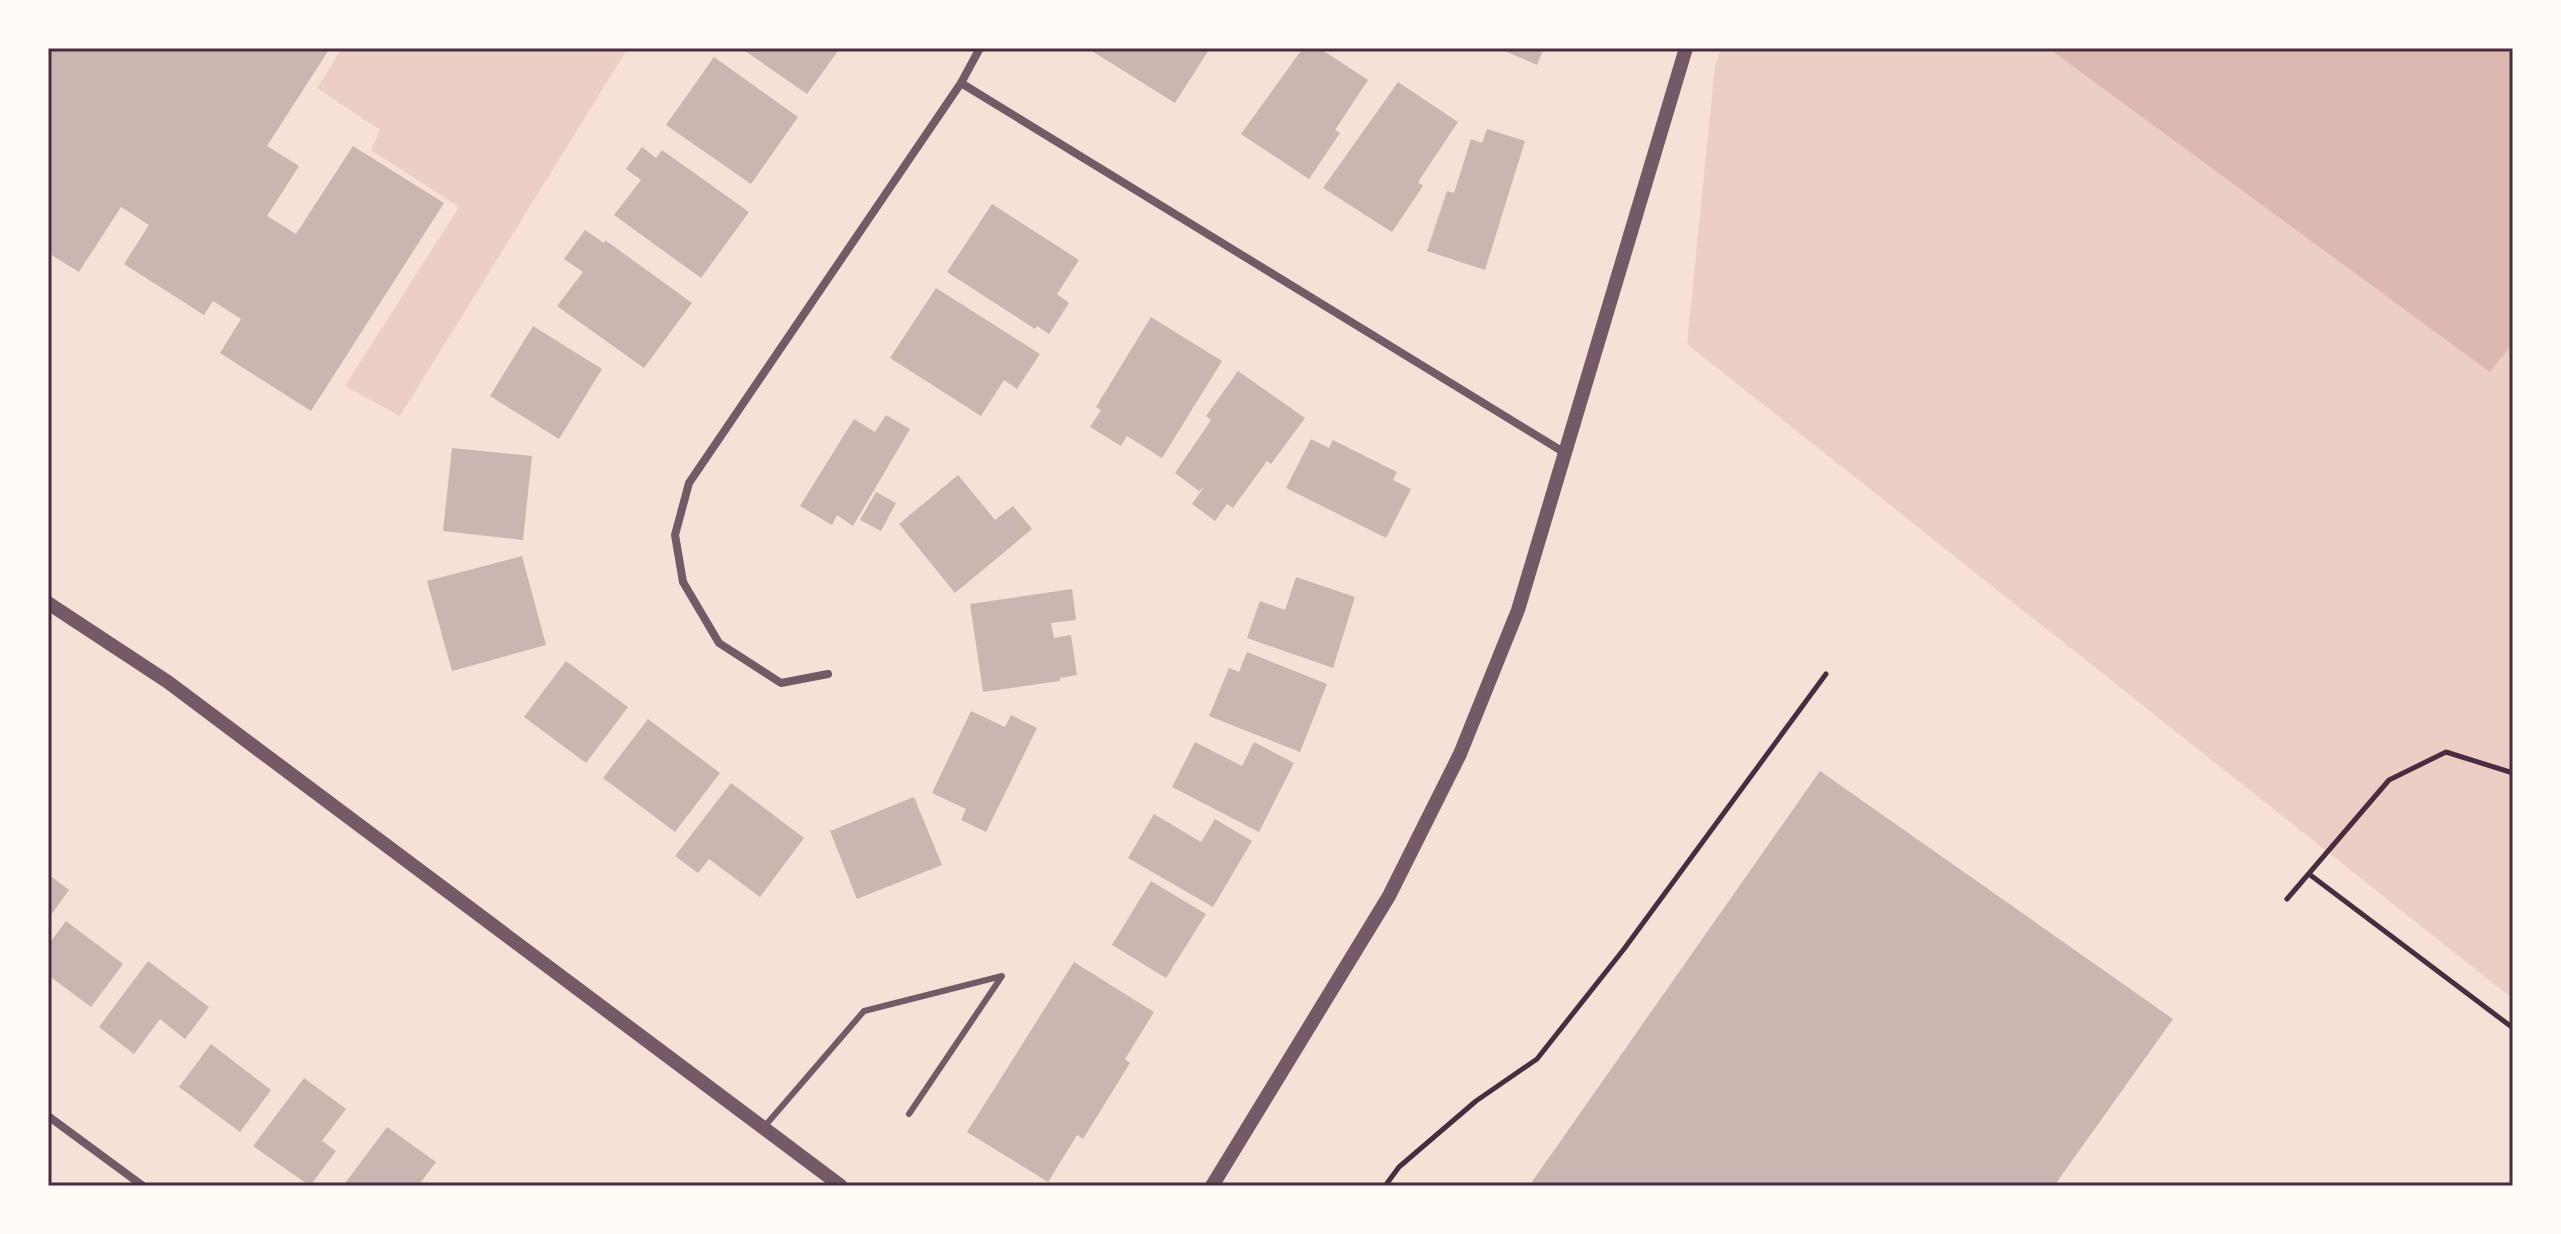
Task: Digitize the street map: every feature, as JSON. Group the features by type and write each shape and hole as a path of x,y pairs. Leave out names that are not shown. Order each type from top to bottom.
{"street":[{"path":"828,674 781,683 719,643 683,582 675,535 689,483 961,83 980,48"},
{"path":"1212,1186 1389,896 1460,754 1518,610 1686,48"},
{"path":"961,83 1566,453"},
{"path":"48,603 180,691 841,1186"},
{"path":"48,1116 143,1186"}],"lane":[{"path":"763,1129 864,1011 1002,976 909,1114"}],"path":[{"path":"1385,1186 1399,1167 1476,1101 1537,1059 1624,949 1826,674"},
{"path":"2287,899 2389,780 2446,752 2513,773"},
{"path":"2309,874 2513,1028"}],"shaded area":[{"path":"342,48 628,48 400,416 345,386 459,207 371,150 380,130 317,88"},
{"path":"1721,48 2513,48 2513,999 1687,344 1715,66"},
{"path":"2048,48 2513,48 2513,343 2490,372"}],"building":[{"path":"48,48 330,48 267,146 299,166 267,216 296,234 353,146 444,203 311,411 220,353 241,319 213,301 204,315 124,264 149,225 121,207 79,272 48,253"},
{"path":"741,48 840,48 807,94"},
{"path":"1087,48 1210,48 1175,103"},
{"path":"1303,48 1319,48 1368,80 1335,130 1340,133 1309,179 1241,134"},
{"path":"1498,48 1544,48 1537,65"},
{"path":"714,57 798,117 751,184 666,125"},
{"path":"1398,82 1458,122 1418,182 1423,186 1392,232 1323,188"},
{"path":"1487,129 1525,141 1485,270 1427,251 1447,191 1454,193 1471,139 1482,143"},
{"path":"642,147 656,158 662,150 749,212 701,278 614,215 641,180 626,169"},
{"path":"992,204 1079,260 1057,294 1069,303 1049,334 1037,326 1035,329 947,272"},
{"path":"585,230 604,243 605,240 692,303 644,368 557,306 583,272 564,259"},
{"path":"936,288 1040,354 1017,389 1004,380 981,416 890,358"},
{"path":"1151,317 1222,361 1162,458 1127,436 1121,446 1090,427 1101,410 1096,407"},
{"path":"533,326 602,369 559,439 490,396"},
{"path":"1238,371 1305,418 1271,464 1267,461 1233,508 1227,504 1215,521 1192,504 1204,487 1199,491 1175,473 1211,420 1206,416"},
{"path":"886,415 910,429 853,526 837,515 832,525 800,506 854,419 875,432"},
{"path":"1311,439 1329,448 1333,440 1397,472 1393,480 1411,489 1386,538 1286,488"},
{"path":"452,448 532,456 523,540 443,531"},
{"path":"958,475 995,520 1013,506 1032,529 955,593 899,524"},
{"path":"876,492 896,503 881,531 860,520"},
{"path":"522,556 546,645 452,671 427,581"},
{"path":"1296,577 1355,597 1333,668 1247,638 1260,601 1285,610"},
{"path":"1072,589 1076,620 1051,623 1054,638 1071,635 1077,675 1060,678 1060,681 983,692 970,604"},
{"path":"1247,652 1327,684 1300,752 1209,716 1229,668 1239,672"},
{"path":"566,661 628,707 586,763 524,717"},
{"path":"971,711 1005,727 1011,715 1037,728 986,832 961,820 966,809 932,793"},
{"path":"648,719 720,773 675,832 603,778"},
{"path":"1195,742 1242,766 1254,742 1294,763 1259,832 1172,787"},
{"path":"1820,771 2173,1019 2054,1186 1529,1186"},
{"path":"731,783 804,838 760,897 709,859 698,873 675,856"},
{"path":"914,797 942,865 857,899 830,831"},
{"path":"1154,814 1201,842 1215,819 1252,841 1213,907 1128,858"},
{"path":"48,874 69,890 48,919"},
{"path":"1151,881 1206,914 1166,978 1112,945"},
{"path":"66,921 123,964 91,1007 48,975 48,945"},
{"path":"148,961 209,1007 185,1039 160,1019 134,1054 99,1027"},
{"path":"1074,962 1154,1012 1125,1059 1130,1063 1083,1139 1077,1135 1048,1182 967,1132"},
{"path":"211,1044 271,1090 240,1132 179,1087"},
{"path":"304,1078 346,1109 322,1141 336,1151 310,1186 253,1146"},
{"path":"387,1127 436,1162 418,1186 343,1186"}]}
